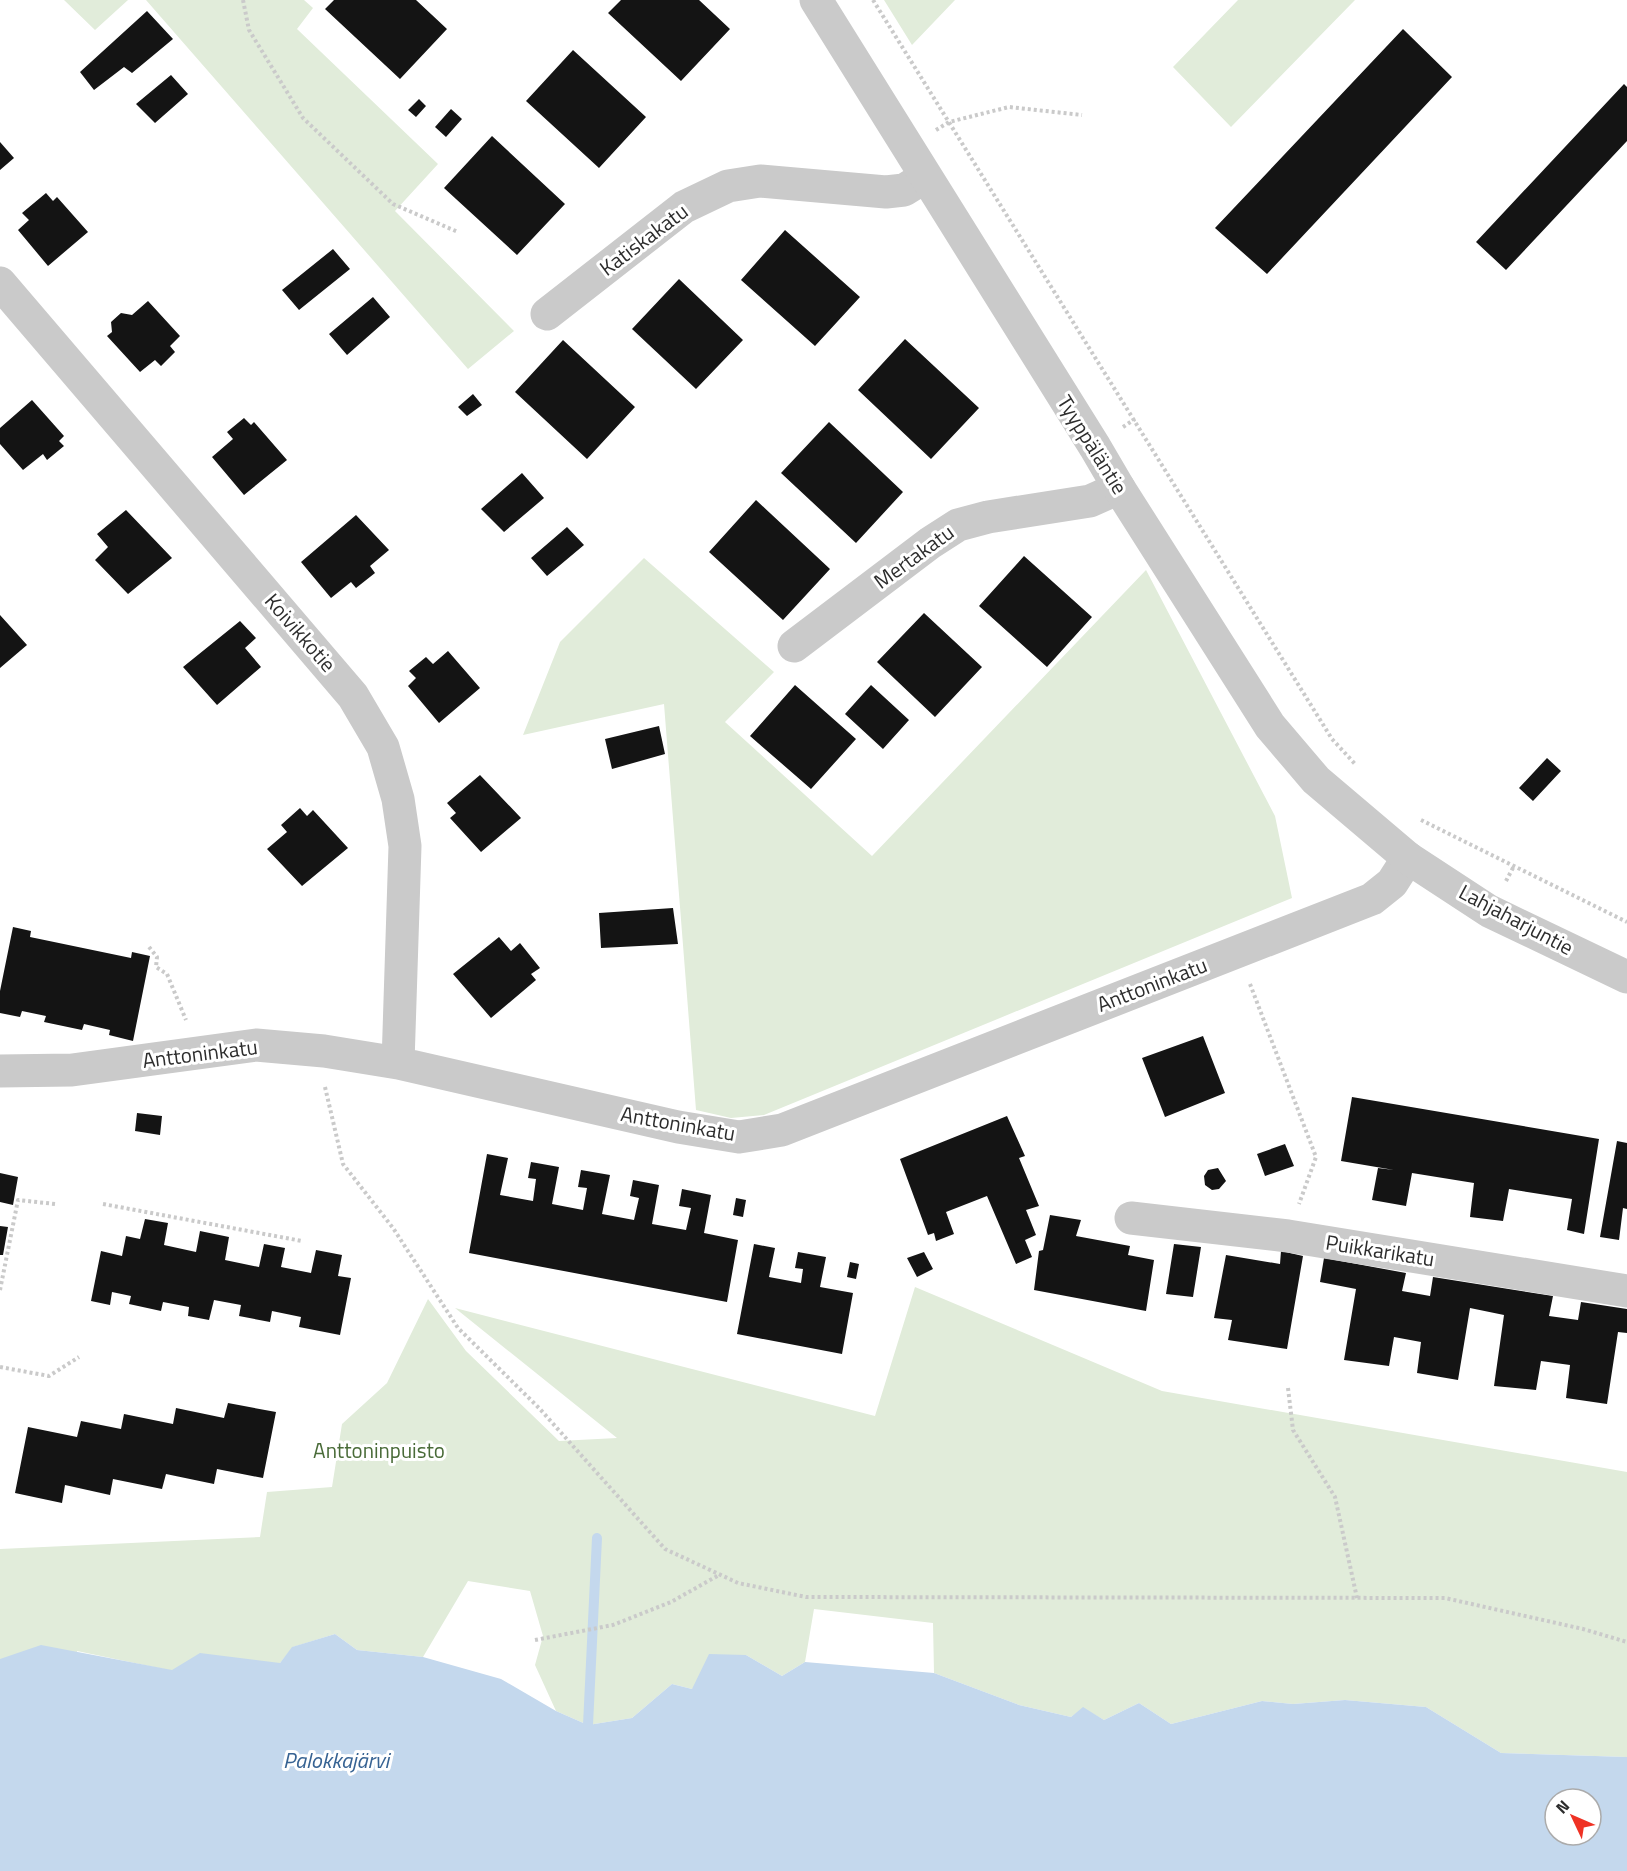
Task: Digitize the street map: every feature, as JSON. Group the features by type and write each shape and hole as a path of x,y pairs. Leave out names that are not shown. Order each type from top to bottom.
{"street":[{"name":"Tyyppäläntie","path":"816,0 1119,488 1270,726 1316,780 1408,858"},
{"name":"Katiskakatu","path":"547,314 684,207 728,186 760,181 886,192 904,190 925,177"},
{"name":"Koivikkotie","path":"0,283 354,696 383,747 398,799 405,846 398,1064"},
{"name":"Mertakatu","path":"794,646 930,543 958,525 988,517 1090,501 1119,488"},
{"name":"Anttoninkatu","path":"0,1071 72,1070 256,1045 324,1051 398,1064 678,1127 739,1137 782,1130 1372,899 1392,883 1408,858"},
{"name":"Lahjaharjuntie","path":"1408,858 1489,911 1627,976"},
{"name":"Puikkarikatu","path":"1131,1218 1288,1236 1627,1291"}],"path":[{"path":"243,0 249,30 303,118 393,204 458,232"},
{"path":"873,0 1332,739 1360,770"},
{"path":"949,122 1009,107 1082,114"},
{"path":"1416,818 1627,922"},
{"path":"149,947 157,957 156,967 167,974 188,1024"},
{"path":"1247,976 1262,1010 1316,1157 1288,1236"},
{"path":"323,1078 343,1164 393,1228 458,1328 539,1408 665,1550 738,1583 806,1597 1445,1598 1583,1629 1627,1642"},
{"path":"0,1290 18,1200 55,1204"},
{"path":"103,1204 302,1241"},
{"path":"0,1367 49,1376 79,1357"},
{"path":"1288,1388 1293,1430 1335,1497 1357,1598"},
{"path":"536,1640 613,1625 671,1602 720,1575"}],"green space":[{"path":"64,0 128,0 95,30"},
{"path":"146,0 304,0 313,8 297,29 438,164 395,211 514,331 468,369"},
{"path":"884,0 955,0 912,45"},
{"path":"1238,0 1355,0 1231,127 1173,67"},
{"path":"644,558 774,672 725,722 872,856 1146,570 1275,816 1292,898 764,1115 731,1118 696,1110 664,704 523,735 560,642"},
{"name":"Anttoninpuisto","path":"915,1287 1162,1391 1627,1472 1627,1757 1501,1753 1426,1707 1345,1700 1293,1704 1262,1701 1171,1724 1139,1703 1104,1720 1083,1708 1071,1717 1019,1705 934,1673 933,1623 814,1609 805,1662 782,1676 746,1655 692,1689 672,1684 632,1718 588,1725 556,1711 535,1665 543,1636 530,1591 468,1581 423,1657 357,1650 335,1634 293,1647 280,1663 173,1671 77,1651 80,1675 0,1682 0,1549 260,1537 267,1492 332,1487 342,1424 387,1383 428,1299 466,1351 559,1441 617,1438 455,1308 875,1416"}],"water":[{"name":"Palokkajärvi","path":"335,1634 357,1650 423,1657 501,1679 556,1711 588,1725 632,1718 672,1684 692,1689 709,1654 746,1655 782,1676 805,1662 934,1673 1019,1705 1071,1717 1083,1707 1104,1720 1139,1703 1171,1724 1262,1701 1293,1704 1345,1700 1426,1707 1501,1753 1627,1757 1627,1871 0,1871 0,1659 41,1645 172,1670 200,1653 280,1663 292,1647"}],"building":[{"path":"334,0 416,0 447,29 400,79 325,9"},
{"path":"621,0 699,0 730,29 681,81 608,13"},
{"path":"147,11 173,39 132,73 124,67 94,90 80,72"},
{"path":"1403,29 1452,77 1267,274 1215,228"},
{"path":"573,50 646,117 599,168 526,101"},
{"path":"171,75 188,94 155,123 136,104"},
{"path":"1624,84 1627,87 1627,141 1506,270 1476,242"},
{"path":"419,99 426,106 416,117 408,110"},
{"path":"451,109 462,119 446,137 435,127"},
{"path":"492,136 565,204 517,255 444,188"},
{"path":"0,142 14,158 0,170"},
{"path":"46,193 53,201 57,197 88,232 48,266 18,230 29,220 22,213"},
{"path":"785,230 860,297 815,346 741,280"},
{"path":"333,249 350,269 299,310 282,290"},
{"path":"679,279 743,340 696,389 632,329"},
{"path":"373,297 390,317 347,355 329,334"},
{"path":"148,301 180,336 170,346 175,352 161,366 155,360 140,372 107,336 112,332 111,322 121,313 132,315"},
{"path":"905,339 979,408 931,459 858,390"},
{"path":"563,340 635,407 587,459 515,392"},
{"path":"473,394 482,405 467,416 458,407"},
{"path":"32,400 64,436 59,441 64,446 47,460 43,454 23,470 0,444 0,428"},
{"path":"244,418 251,425 254,422 287,460 244,495 212,457 233,439 227,432"},
{"path":"829,422 903,492 856,543 781,473"},
{"path":"522,473 544,498 504,532 481,509"},
{"path":"756,500 830,569 783,620 709,552"},
{"path":"126,510 172,558 128,594 95,560 108,547 97,534"},
{"path":"356,515 389,550 370,566 375,573 356,588 351,582 331,598 301,562"},
{"path":"567,527 584,545 547,576 531,558"},
{"path":"1024,556 1092,617 1047,667 979,606"},
{"path":"924,613 982,667 935,717 877,662"},
{"path":"0,615 27,645 0,668"},
{"path":"240,621 256,638 245,648 261,667 217,705 183,667"},
{"path":"448,651 480,688 439,723 408,686 416,678 409,671 426,657 433,664"},
{"path":"795,685 856,739 811,789 750,736"},
{"path":"871,685 909,720 883,749 845,714"},
{"path":"659,726 665,754 612,769 605,739"},
{"path":"1547,758 1561,771 1533,801 1519,788"},
{"path":"480,775 521,818 481,852 450,818 456,813 447,803"},
{"path":"300,808 307,816 313,810 348,848 302,886 267,849 287,832 281,825"},
{"path":"673,908 678,944 601,948 599,913"},
{"path":"13,927 31,931 30,937 131,958 132,952 150,956 133,1041 109,1035 110,1030 84,1024 82,1030 44,1022 46,1016 22,1011 20,1017 0,1013 0,991"},
{"path":"499,937 511,951 520,943 540,968 531,974 536,980 491,1018 453,974"},
{"path":"1203,1036 1225,1093 1165,1117 1142,1058"},
{"path":"1352,1097 1599,1139 1584,1234 1567,1230 1572,1199 1509,1189 1503,1221 1470,1217 1474,1183 1412,1173 1406,1206 1372,1200 1378,1168 1394,1170 1341,1161"},
{"path":"137,1113 162,1116 160,1135 135,1131"},
{"path":"1007,1116 1025,1156 1019,1158 1039,1206 1026,1210 1036,1235 1025,1240 1032,1257 1016,1264 987,1196 946,1212 954,1234 936,1241 934,1233 928,1235 900,1159"},
{"path":"1617,1141 1627,1143 1627,1209 1623,1208 1619,1240 1600,1237"},
{"path":"1285,1144 1294,1166 1265,1176 1257,1154"},
{"path":"487,1154 508,1158 500,1195 533,1201 536,1179 528,1178 531,1162 559,1167 552,1204 583,1210 587,1188 578,1187 581,1170 610,1175 602,1214 634,1220 639,1198 630,1196 633,1180 659,1185 652,1224 686,1230 691,1208 679,1206 682,1189 711,1195 704,1233 738,1240 727,1302 469,1253"},
{"path":"1218,1168 1226,1181 1219,1189 1212,1190 1205,1185 1204,1176 1208,1170"},
{"path":"0,1173 18,1177 13,1205 0,1202"},
{"path":"736,1198 746,1200 743,1217 733,1215"},
{"path":"1050,1215 1081,1220 1076,1236 1130,1246 1128,1255 1154,1260 1146,1311 1034,1290 1039,1251 1043,1250"},
{"path":"145,1219 168,1223 164,1245 196,1252 200,1231 229,1237 225,1260 259,1267 264,1244 285,1248 281,1267 311,1273 316,1250 342,1255 338,1276 351,1278 340,1335 299,1327 301,1317 272,1311 270,1322 239,1316 241,1305 214,1300 209,1320 188,1316 189,1307 163,1302 161,1311 129,1304 131,1296 112,1292 110,1305 91,1301 101,1251 122,1256 126,1236 140,1239"},
{"path":"0,1226 8,1227 3,1255 0,1255"},
{"path":"754,1244 775,1248 769,1277 801,1283 803,1269 795,1268 798,1252 826,1257 820,1287 853,1293 842,1354 737,1334"},
{"path":"1174,1244 1201,1247 1193,1297 1166,1294"},
{"path":"1281,1251 1303,1256 1287,1349 1228,1340 1232,1320 1214,1318 1226,1255 1280,1264"},
{"path":"924,1252 933,1269 917,1277 907,1258"},
{"path":"1324,1258 1406,1273 1402,1291 1430,1296 1433,1277 1553,1296 1549,1316 1578,1320 1581,1302 1627,1309 1627,1333 1618,1332 1607,1404 1566,1398 1570,1365 1541,1361 1536,1390 1494,1386 1504,1315 1470,1308 1458,1380 1417,1373 1421,1342 1394,1337 1389,1366 1344,1360 1356,1289 1320,1282"},
{"path":"850,1262 859,1264 856,1279 847,1277"},
{"path":"228,1403 276,1412 263,1478 217,1469 214,1484 166,1474 162,1489 113,1479 110,1495 65,1485 62,1503 15,1493 28,1427 77,1437 81,1421 121,1429 124,1414 173,1424 176,1408 224,1418"}],"waterway":[{"path":"588,1725 597,1538"}]}
